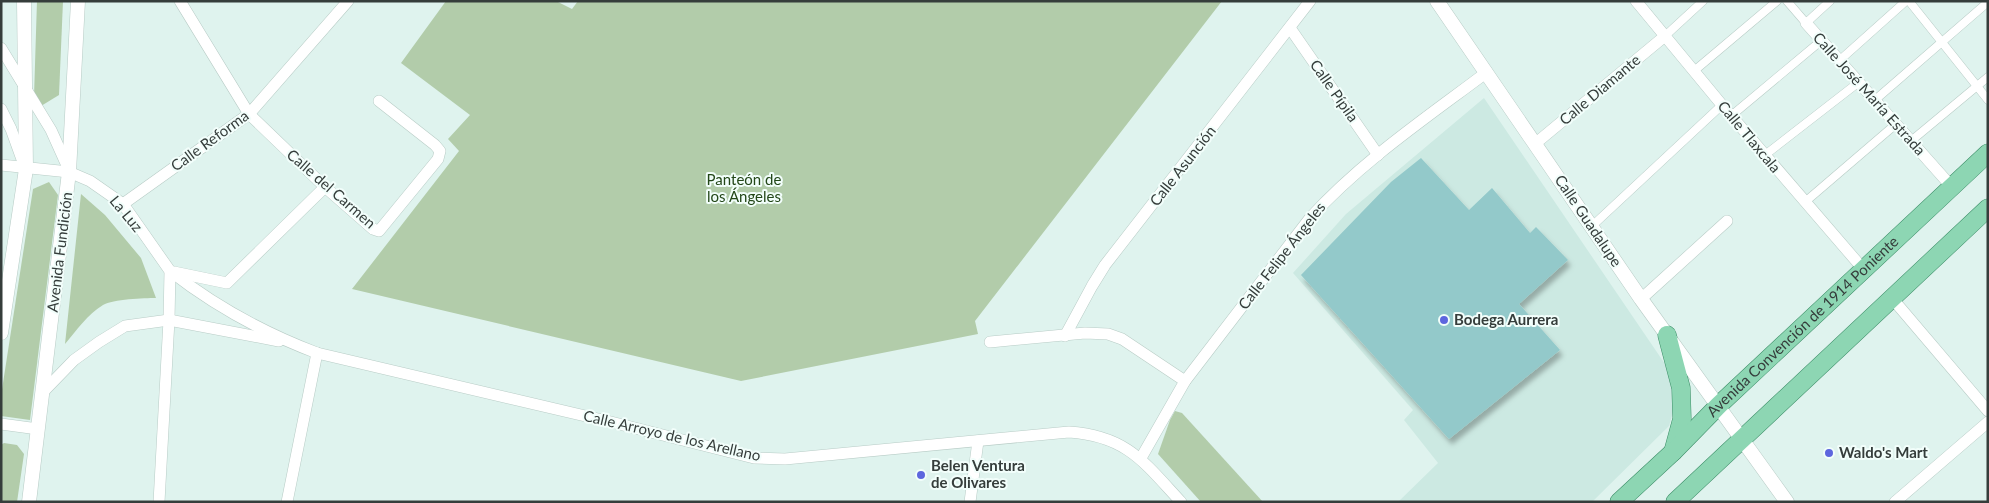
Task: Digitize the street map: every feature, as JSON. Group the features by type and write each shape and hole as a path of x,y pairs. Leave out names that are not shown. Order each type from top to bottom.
{"main road":[{"name":"Avenida Convención de 1914 Poniente","path":"1619,502 1673,452 1719,405 1988,153"},
{"path":"1674,502 1988,208"},
{"path":"1667,335 1681,388 1682,419 1673,452"}],"street":[{"path":"1,333 4,295 26,168 24,1"},
{"name":"Avenida Fundición","path":"29,502 70,172 78,1"},
{"name":"Calle del Carmen","path":"180,1 249,114 325,187 373,229 379,231 438,159 440,152 435,145 379,102"},
{"name":"Calle Reforma","path":"123,204 249,114 348,1"},
{"name":"Calle Asunción","path":"1065,336 1105,264 1310,1"},
{"name":"Calle Tlaxcala","path":"1636,1 1731,116 1864,270"},
{"path":"1664,36 1702,1"},
{"path":"1694,71 1778,1"},
{"name":"Calle José María Estrada","path":"1788,1 1952,186"},
{"path":"1806,23 1830,1"},
{"path":"1840,60 1908,1 1988,100"},
{"name":"Calle Guadalupe","path":"1439,2 1641,299 1787,502"},
{"path":"1874,100 1986,4"},
{"name":"Calle Pípila","path":"1290,28 1378,155"},
{"name":"Calle Diamante","path":"1536,143 1664,36"},
{"path":"1731,116 1822,40"},
{"path":"1,48 51,130 70,172"},
{"name":"Calle Felipe Ángeles","path":"1141,458 1185,381 1310,218 1328,198 1378,155 1487,72"},
{"path":"1911,141 1988,77"},
{"path":"1765,155 1859,82"},
{"path":"1591,227 1722,105"},
{"path":"1,109 26,168"},
{"path":"1806,202 1896,124"},
{"name":"La Luz","path":"1,165 70,172 90,181 123,204 170,272"},
{"path":"159,502 170,272 227,283 325,187"},
{"path":"1641,299 1727,221"},
{"name":"Calle Arroyo de los Arellano","path":"170,272 228,312 295,345 317,353 611,422 754,458 785,459 1069,432 1091,434 1123,446 1141,458 1181,502"},
{"path":"1891,297 1988,411"},
{"name":"Calle Arroyo de los Arellano","path":"43,392 74,360 98,342 125,326 169,320 295,345"},
{"path":"990,342 1085,333 1108,334 1122,340 1185,381"},
{"path":"287,502 317,353"},
{"path":"1894,502 1988,422"},
{"path":"1,424 38,429"},
{"path":"970,502 978,441"}],"shaded area":[{"path":"1484,98 1665,364 1677,399 1669,426 1592,502 1398,502 1438,463 1404,420 1413,410 1293,273 1346,214"}],"green space":[{"path":"37,1 63,1 59,95 41,106 34,96"},
{"name":"Panteón de los Ángeles","path":"446,1 556,1 572,9 578,1 1222,1 975,321 978,334 741,381 352,289 459,151 448,139 470,115 401,63"},
{"path":"49,182 58,195 30,420 1,416 1,396 33,189"},
{"path":"81,194 105,215 141,258 156,298 121,300 103,305 87,318 65,344"},
{"path":"1175,411 1182,413 1263,502 1201,502 1158,454"},
{"path":"4,443 17,445 24,454 17,502 1,502 1,445"}],"building":[{"path":"1421,158 1469,210 1492,188 1530,233 1536,227 1568,260 1519,304 1560,350 1449,439 1301,275 1391,182"}],"place":[{"name":"Bodega Aurrera","path":"1444,320"},
{"name":"Waldo's Mart","path":"1829,453"},
{"name":"Belen Ventura de Olivares","path":"921,475"}]}
